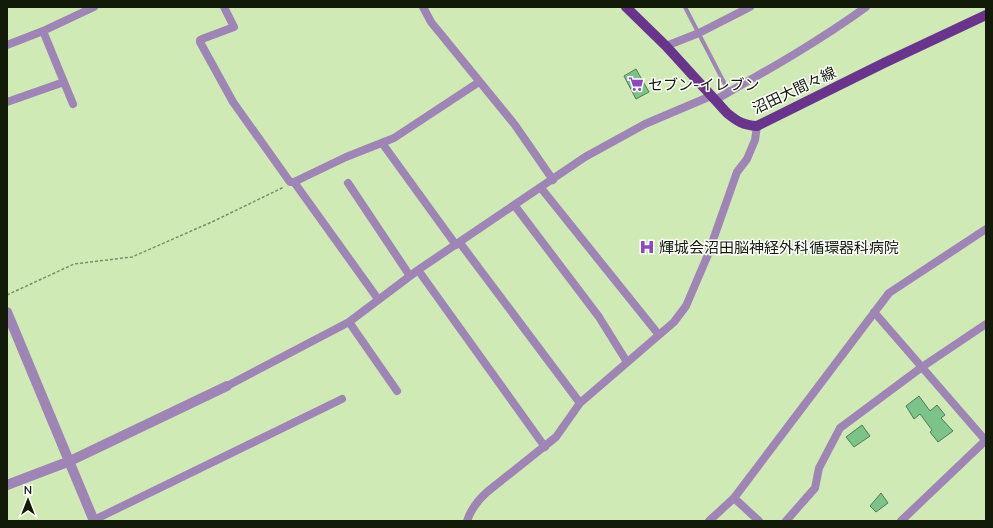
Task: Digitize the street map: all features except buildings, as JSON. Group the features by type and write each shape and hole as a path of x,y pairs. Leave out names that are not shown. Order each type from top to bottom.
{"main road":[{"name":"沼田大間々線","path":"626,7 666,46 713,98 738,122 757,126 884,63 986,15"}],"street":[{"path":"7,45 43,31 94,7"},
{"path":"224,7 234,27 202,39 200,42 233,102 290,182 294,182 378,299"},
{"path":"423,7 431,22 515,125 553,180"},
{"path":"666,46 699,33 750,7"},
{"path":"7,485 70,461 227,386 349,322 418,270 515,206 585,157 645,124 730,92 824,35 866,7"},
{"path":"43,31 73,104"},
{"path":"7,102 64,82"},
{"path":"294,182 346,157 394,138 479,82"},
{"path":"467,521 469,514 477,501 556,437 580,404 674,322 686,306 737,172 747,159 756,140 757,126"},
{"path":"382,143 580,404"},
{"path":"348,183 410,276"},
{"path":"541,188 659,335"},
{"path":"515,206 599,317 627,362"},
{"path":"709,521 734,498 889,293 986,229"},
{"path":"418,270 545,447"},
{"path":"7,312 94,520 342,399"},
{"path":"874,312 986,440 902,521"},
{"path":"349,322 397,391"},
{"path":"786,521 815,488 819,468 840,428 922,367 986,324"},
{"path":"734,498 759,521"}],"lane":[{"path":"685,7 730,92"}],"path":[{"path":"7,295 74,264 132,257 214,221 294,182"}],"place":[{"name":"セブン-イレブン","path":"636,84"},
{"name":"輝城会沼田脳神経外科循環器科病院","path":"647,247"}]}
